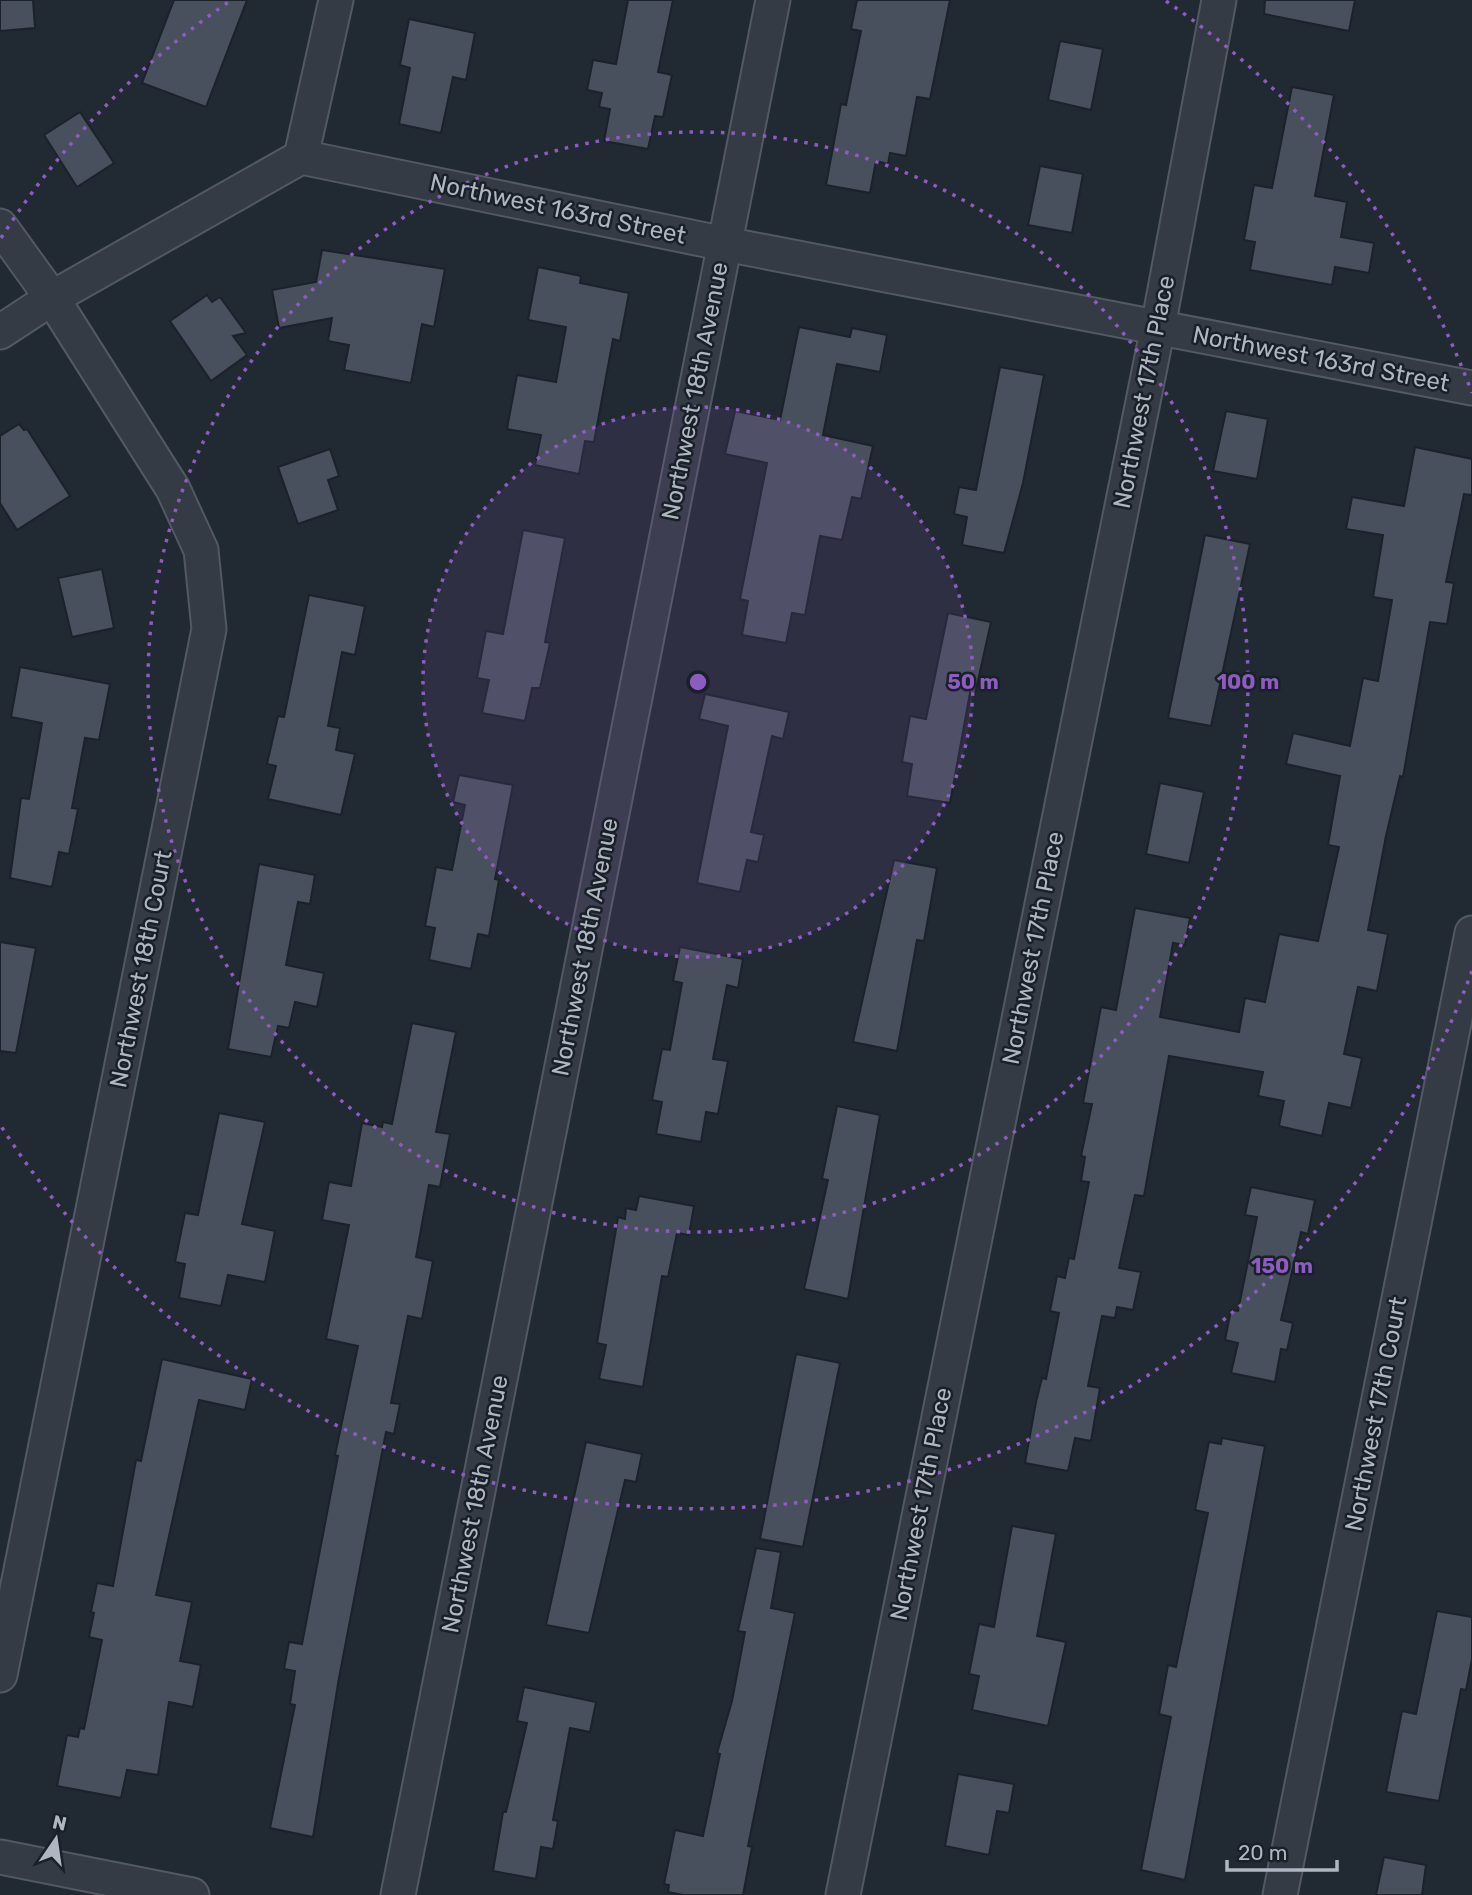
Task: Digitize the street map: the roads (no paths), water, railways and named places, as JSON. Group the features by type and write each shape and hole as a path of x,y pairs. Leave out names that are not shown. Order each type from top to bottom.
{"street":[{"path":"0,332 52,298 300,157 336,0"},
{"name":"Northwest 18th Avenue","path":"398,1895 773,0"},
{"name":"Northwest 17th Place","path":"843,1895 1158,327 1219,0"},
{"name":"Northwest 163rd Street","path":"300,157 724,244 1472,388"},
{"path":"0,226 52,298"},
{"name":"Northwest 18th Court","path":"0,1675 209,629 201,550 173,489 52,298"},
{"name":"Northwest 17th Court","path":"1280,1895 1472,933"},
{"path":"0,1857 192,1895"}]}
